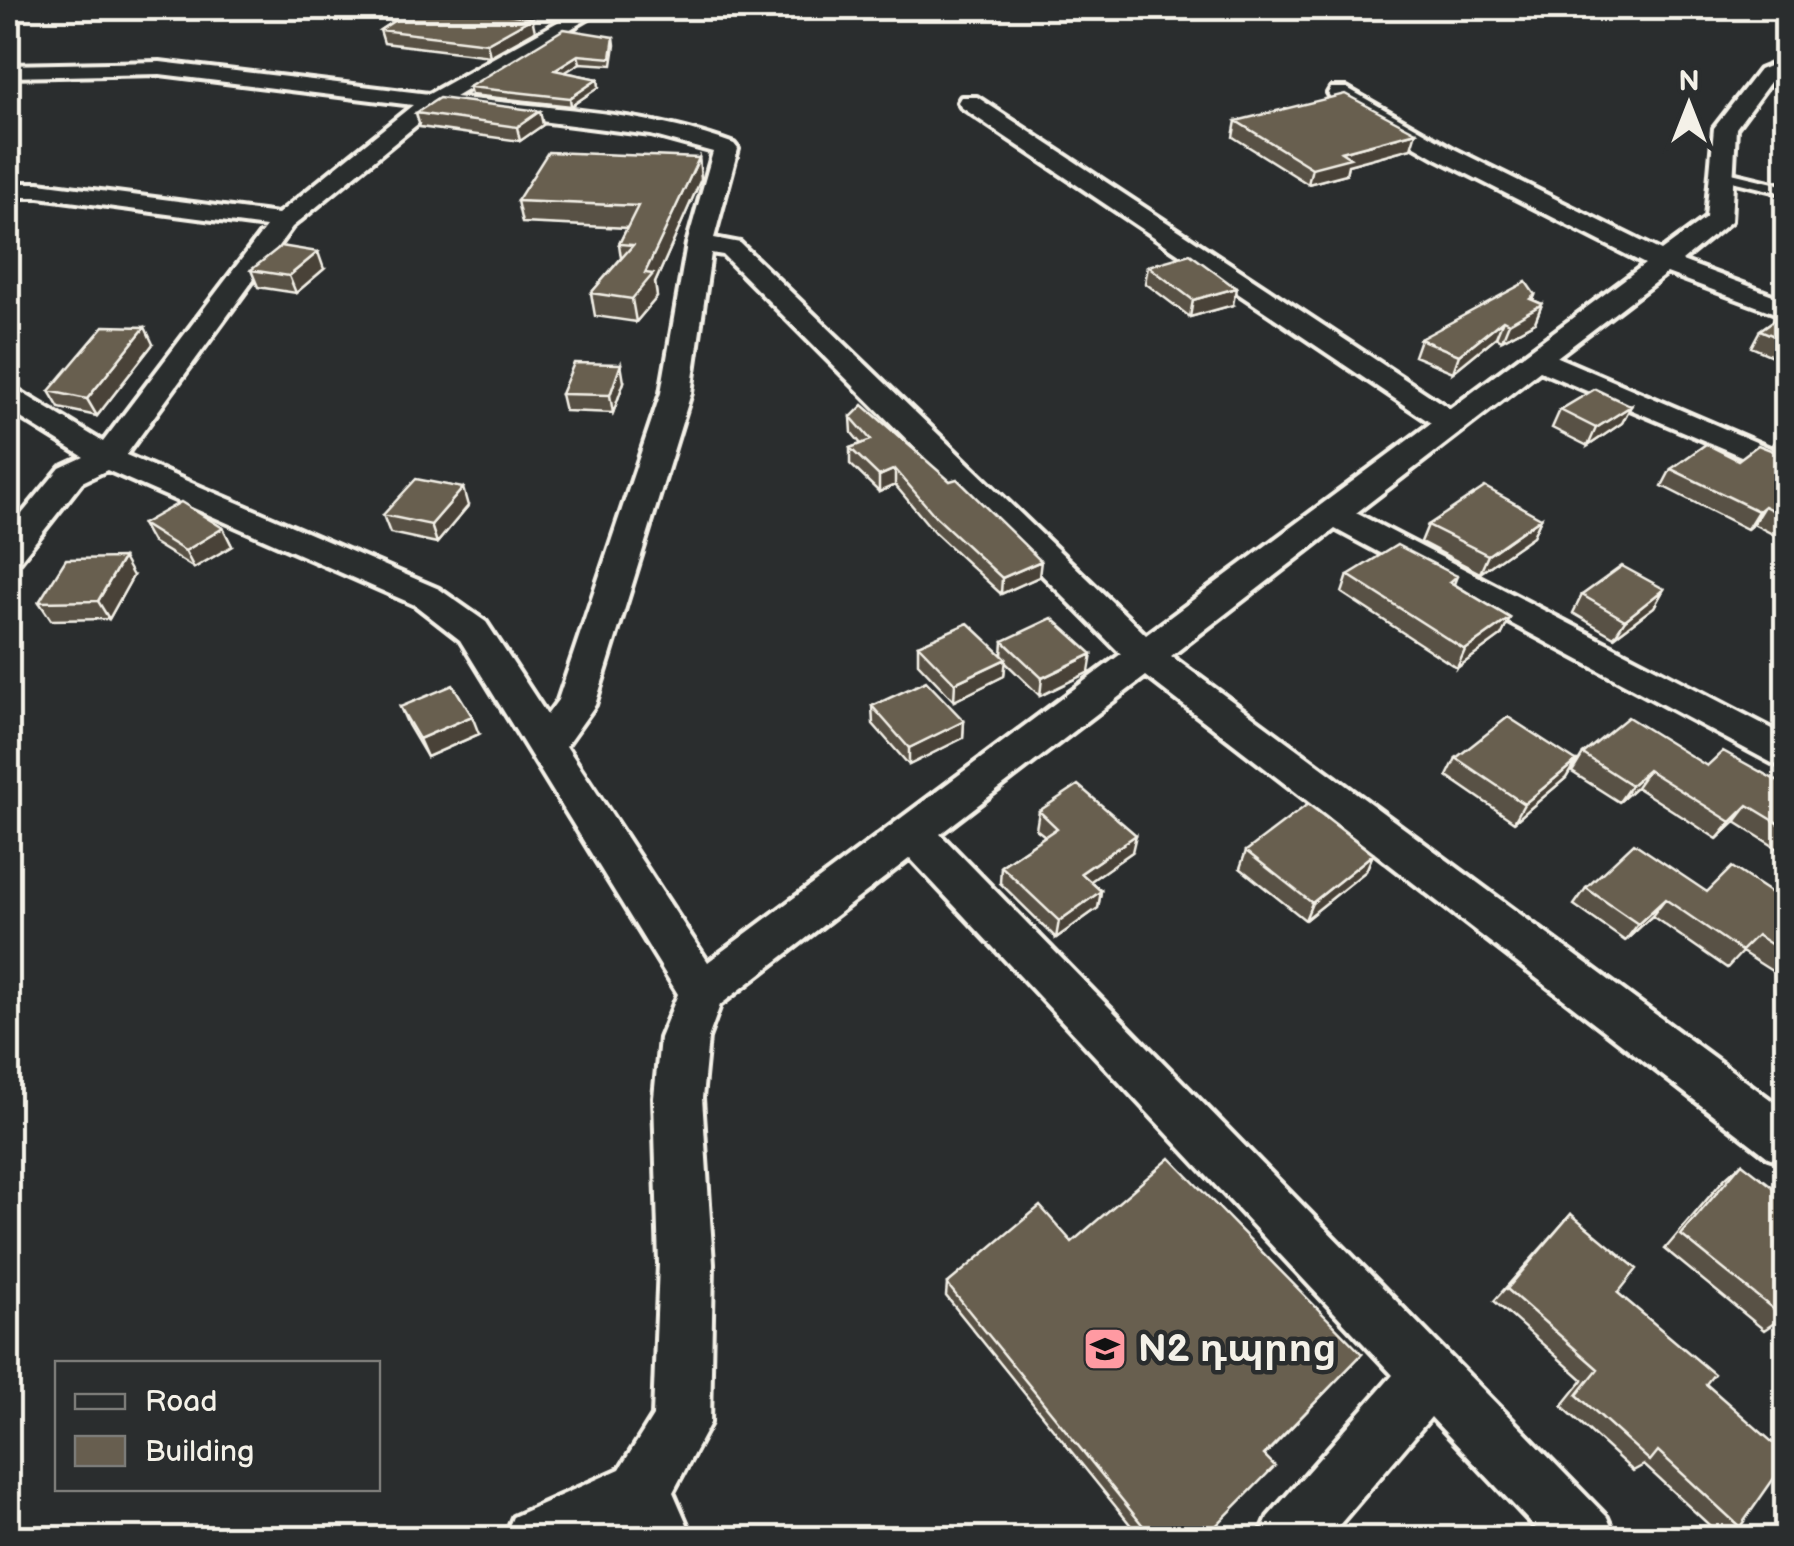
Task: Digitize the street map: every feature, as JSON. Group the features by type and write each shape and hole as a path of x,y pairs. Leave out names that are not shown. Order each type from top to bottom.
{"street":[{"path":"8,553 71,475 107,458 284,222 431,102 596,8"},
{"path":"8,70 160,68 651,128 688,135 726,149 700,244 676,393 576,705 546,744"},
{"path":"534,1538 645,1522 680,1423 686,1264 678,1098 684,1038 702,992 1718,222 1725,128 1780,72"},
{"path":"1339,93 1446,154 1662,262 1786,309"},
{"path":"970,102 1453,424"},
{"path":"8,190 39,190 284,222"},
{"path":"700,244 731,248 1146,657 1786,1140"},
{"path":"1537,359 1786,466"},
{"path":"8,397 107,458 427,598 472,631 702,992"},
{"path":"1332,514 1786,753"},
{"path":"910,831 1586,1538"},
{"path":"1289,1538 1430,1375"}],"lane":[{"path":"1719,174 1786,190"}],"building":[{"path":"414,8 472,8 532,18 487,43 380,30"},
{"path":"564,29 614,37 611,58 578,55 554,70 598,79 570,98 469,87"},
{"path":"1345,94 1416,132 1341,152 1350,158 1312,168 1236,121"},
{"path":"439,98 540,111 517,127 416,113"},
{"path":"548,152 699,158 645,273 653,274 632,299 591,293 633,245 619,244 638,206 517,201"},
{"path":"281,246 318,252 289,276 251,270"},
{"path":"1190,254 1236,288 1193,300 1148,266"},
{"path":"1526,282 1535,295 1530,299 1542,304 1509,323 1503,320 1459,355 1420,339"},
{"path":"1786,312 1786,341 1760,330"},
{"path":"104,326 145,327 87,399 49,391"},
{"path":"574,363 621,364 610,395 561,394"},
{"path":"1595,389 1631,406 1596,428 1560,410"},
{"path":"863,405 950,481 957,479 1041,561 1002,578 936,517 895,469 879,476 850,448 871,440 851,417"},
{"path":"1706,444 1738,460 1758,445 1786,456 1786,517 1764,506 1758,511 1671,469"},
{"path":"416,479 463,488 431,525 383,515"},
{"path":"1485,487 1541,518 1488,555 1428,525"},
{"path":"181,502 223,528 185,551 142,524"},
{"path":"1397,545 1457,576 1450,582 1510,618 1465,650 1348,575"},
{"path":"123,558 98,601 39,602 66,559"},
{"path":"1622,566 1664,589 1625,620 1582,595"},
{"path":"1052,618 1092,654 1042,678 1003,641"},
{"path":"968,623 1006,659 955,683 918,645"},
{"path":"926,681 964,721 909,748 872,706"},
{"path":"453,685 472,716 419,739 400,707"},
{"path":"1508,717 1576,761 1524,804 1456,758"},
{"path":"1628,717 1707,766 1723,751 1786,786 1786,828 1748,805 1731,822 1648,770 1631,785 1583,754"},
{"path":"1078,785 1136,835 1081,873 1101,891 1059,921 1001,866 1057,828 1039,811"},
{"path":"1308,804 1373,854 1312,903 1246,851"},
{"path":"1634,843 1707,892 1732,867 1786,903 1786,954 1757,935 1741,951 1665,899 1638,924 1586,888"},
{"path":"1170,1158 1362,1354 1264,1455 1275,1466 1204,1538 1153,1538 947,1284 1040,1206 1072,1242"},
{"path":"1742,1163 1786,1197 1783,1317 1681,1235"},
{"path":"1571,1214 1637,1269 1618,1293 1714,1374 1706,1384 1786,1454 1786,1461 1740,1527 1658,1451 1650,1461 1577,1395 1598,1369 1507,1289"}],"place":[{"name":"N2 դպրոց","path":"1105,1349"}]}
